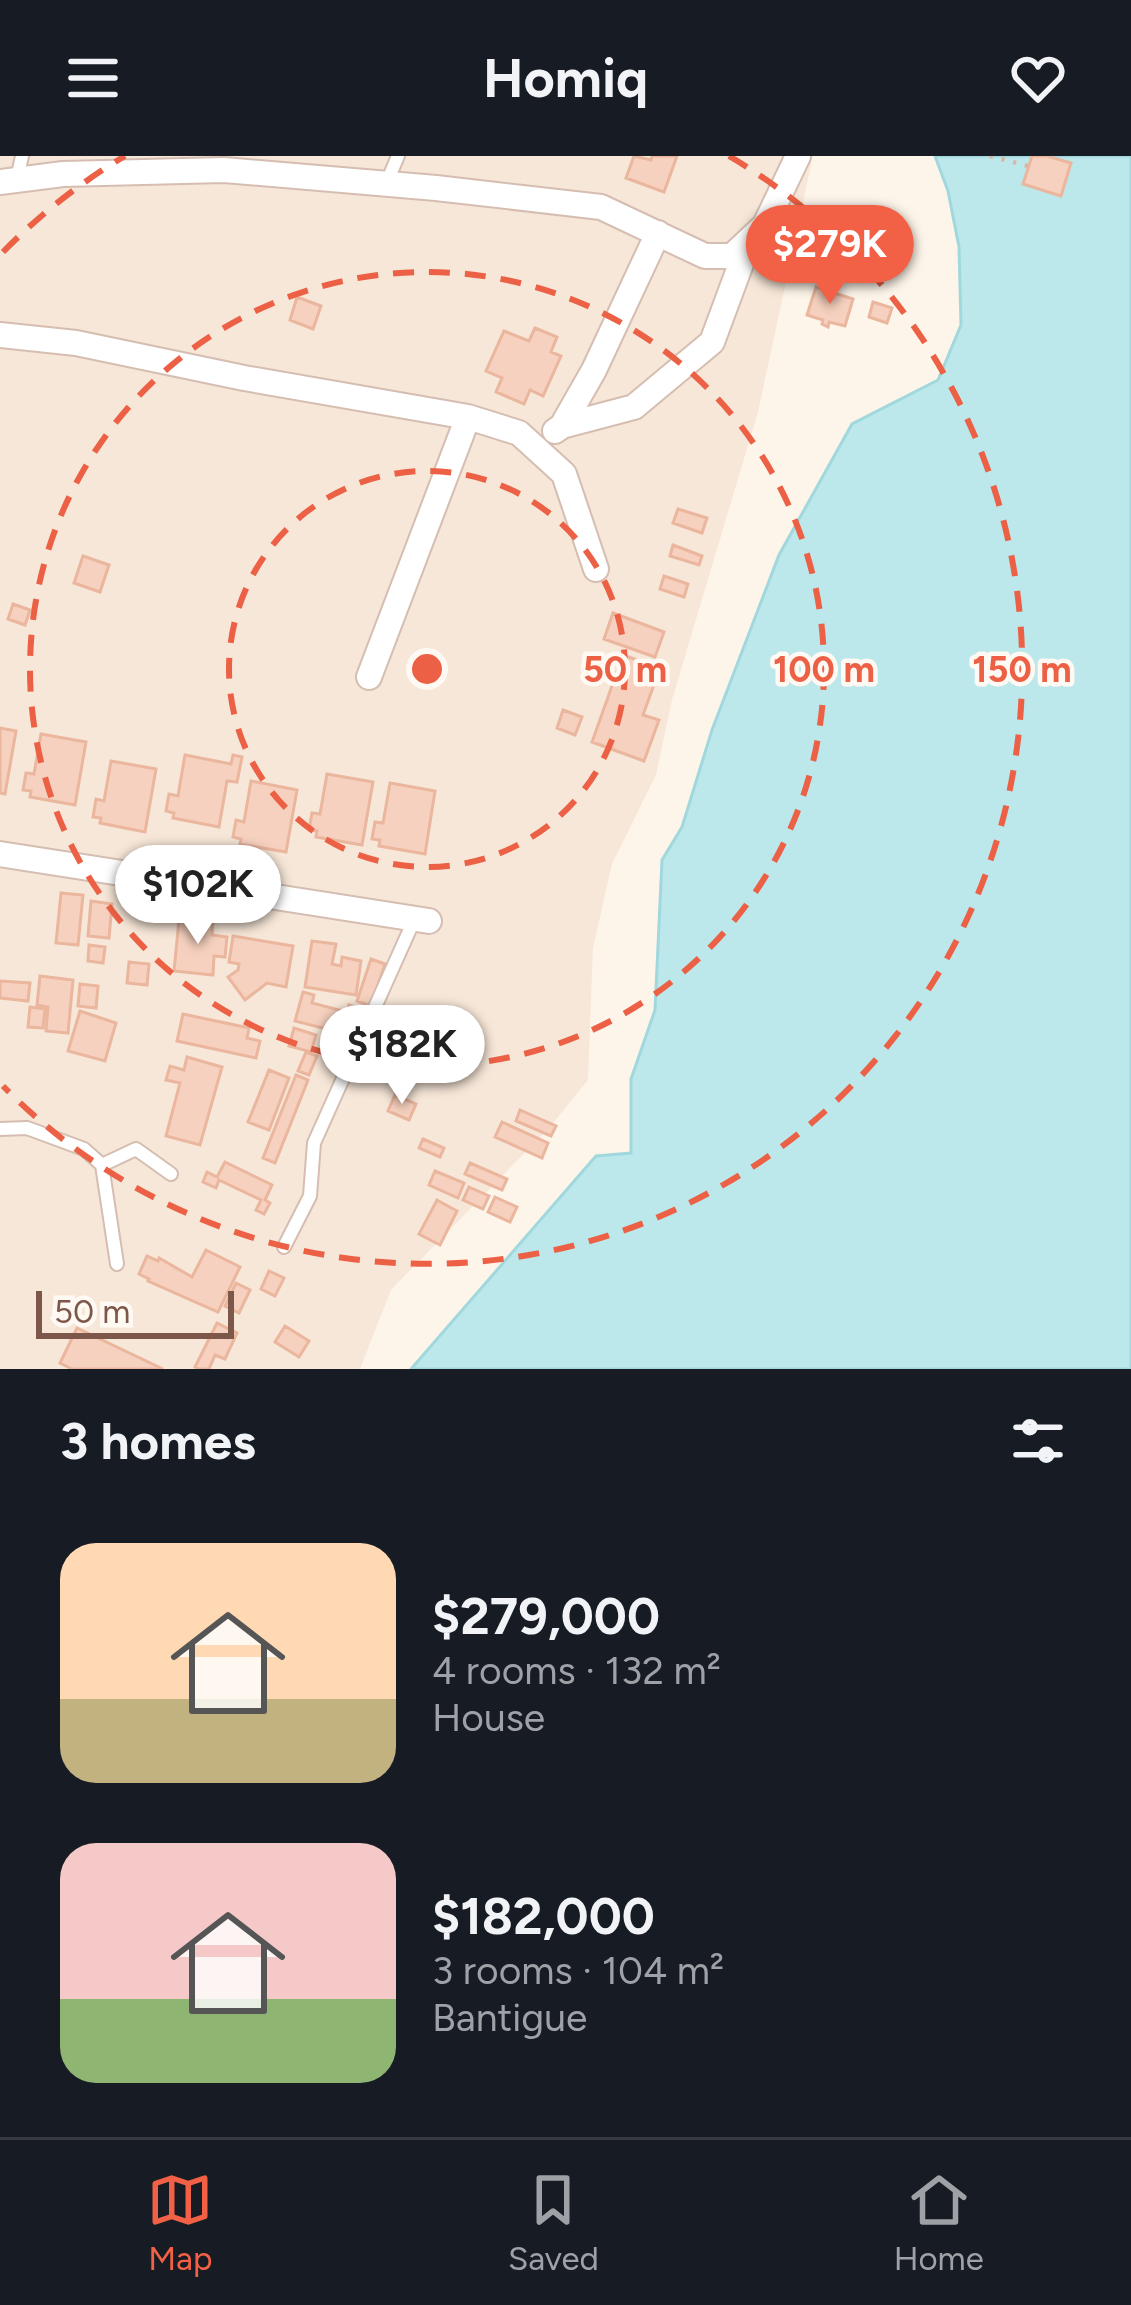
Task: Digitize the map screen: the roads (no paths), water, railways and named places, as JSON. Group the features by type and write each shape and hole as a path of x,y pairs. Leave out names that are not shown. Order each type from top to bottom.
{"street":[{"path":"13,173 172,171 266,164 601,207 705,256 732,256 765,225 798,156"},
{"path":"535,447 562,426 594,370 658,233"},
{"path":"562,426 634,407 712,342 751,239"},
{"path":"0,335 76,343 468,417 519,433 564,474 596,569"},
{"path":"369,677 468,417"},
{"path":"0,854 422,919"}],"lane":[{"path":"386,183 398,156"},
{"path":"284,1246 310,1196 314,1143 422,919"},
{"path":"0,1130 26,1128 84,1149 102,1165 117,1264"},
{"path":"102,1165 136,1149 171,1174"}],"water":[{"path":"935,156 1131,156 1131,1369 411,1369 596,1156 631,1153 631,1079 655,1010 662,860 682,827 712,730 779,555 852,424 938,380 961,325 959,247 948,191"}]}
